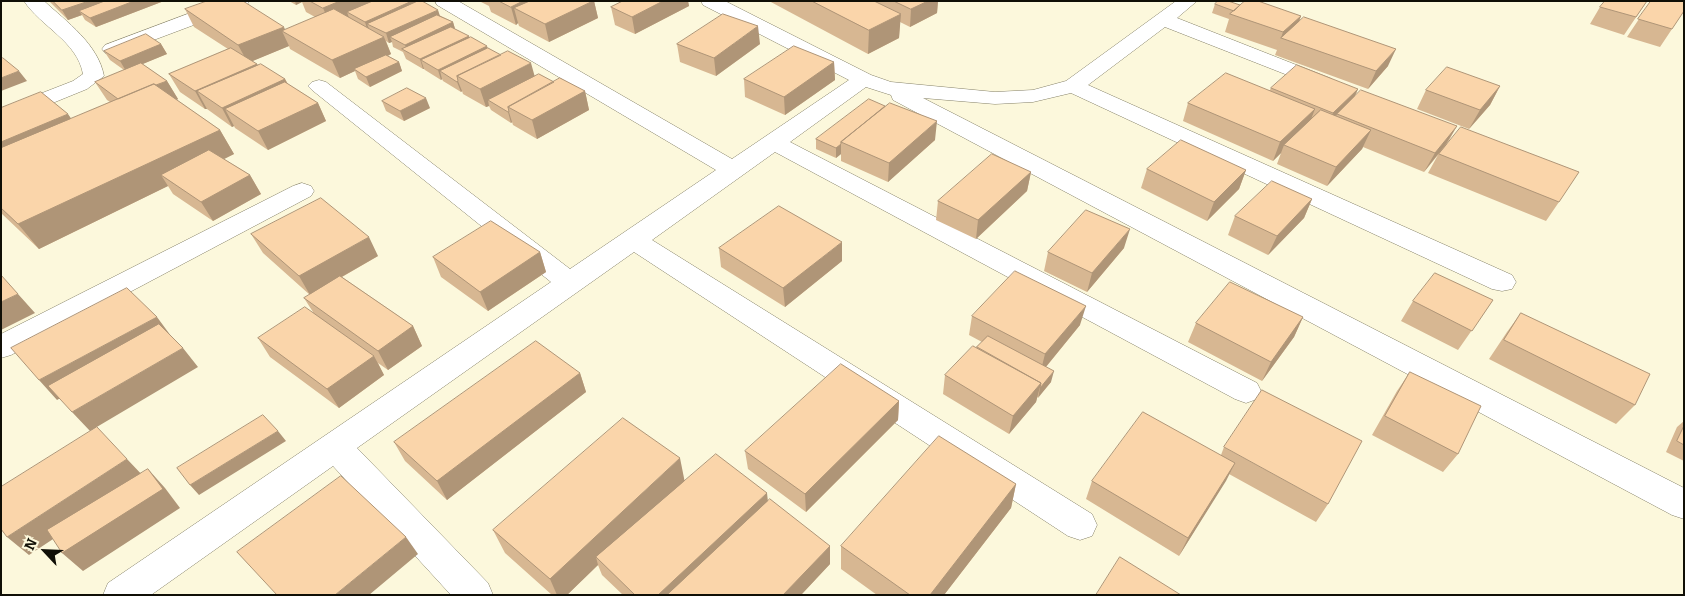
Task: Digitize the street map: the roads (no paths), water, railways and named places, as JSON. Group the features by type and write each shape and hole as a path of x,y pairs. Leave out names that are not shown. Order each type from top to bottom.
{"street":[{"path":"1,117 80,85 94,76 94,66 68,34 32,1"},
{"path":"87,58 240,1"},
{"path":"444,1 733,170"},
{"path":"710,1 876,83 1684,505"},
{"path":"121,595 773,142 876,83 996,98 1033,96 1073,86 1188,1"},
{"path":"1164,20 1347,92"},
{"path":"319,86 571,284"},
{"path":"1073,86 1502,282"},
{"path":"773,142 1246,391"},
{"path":"1,347 302,191"},
{"path":"632,239 1080,525"},
{"path":"335,446 475,595"}]}
